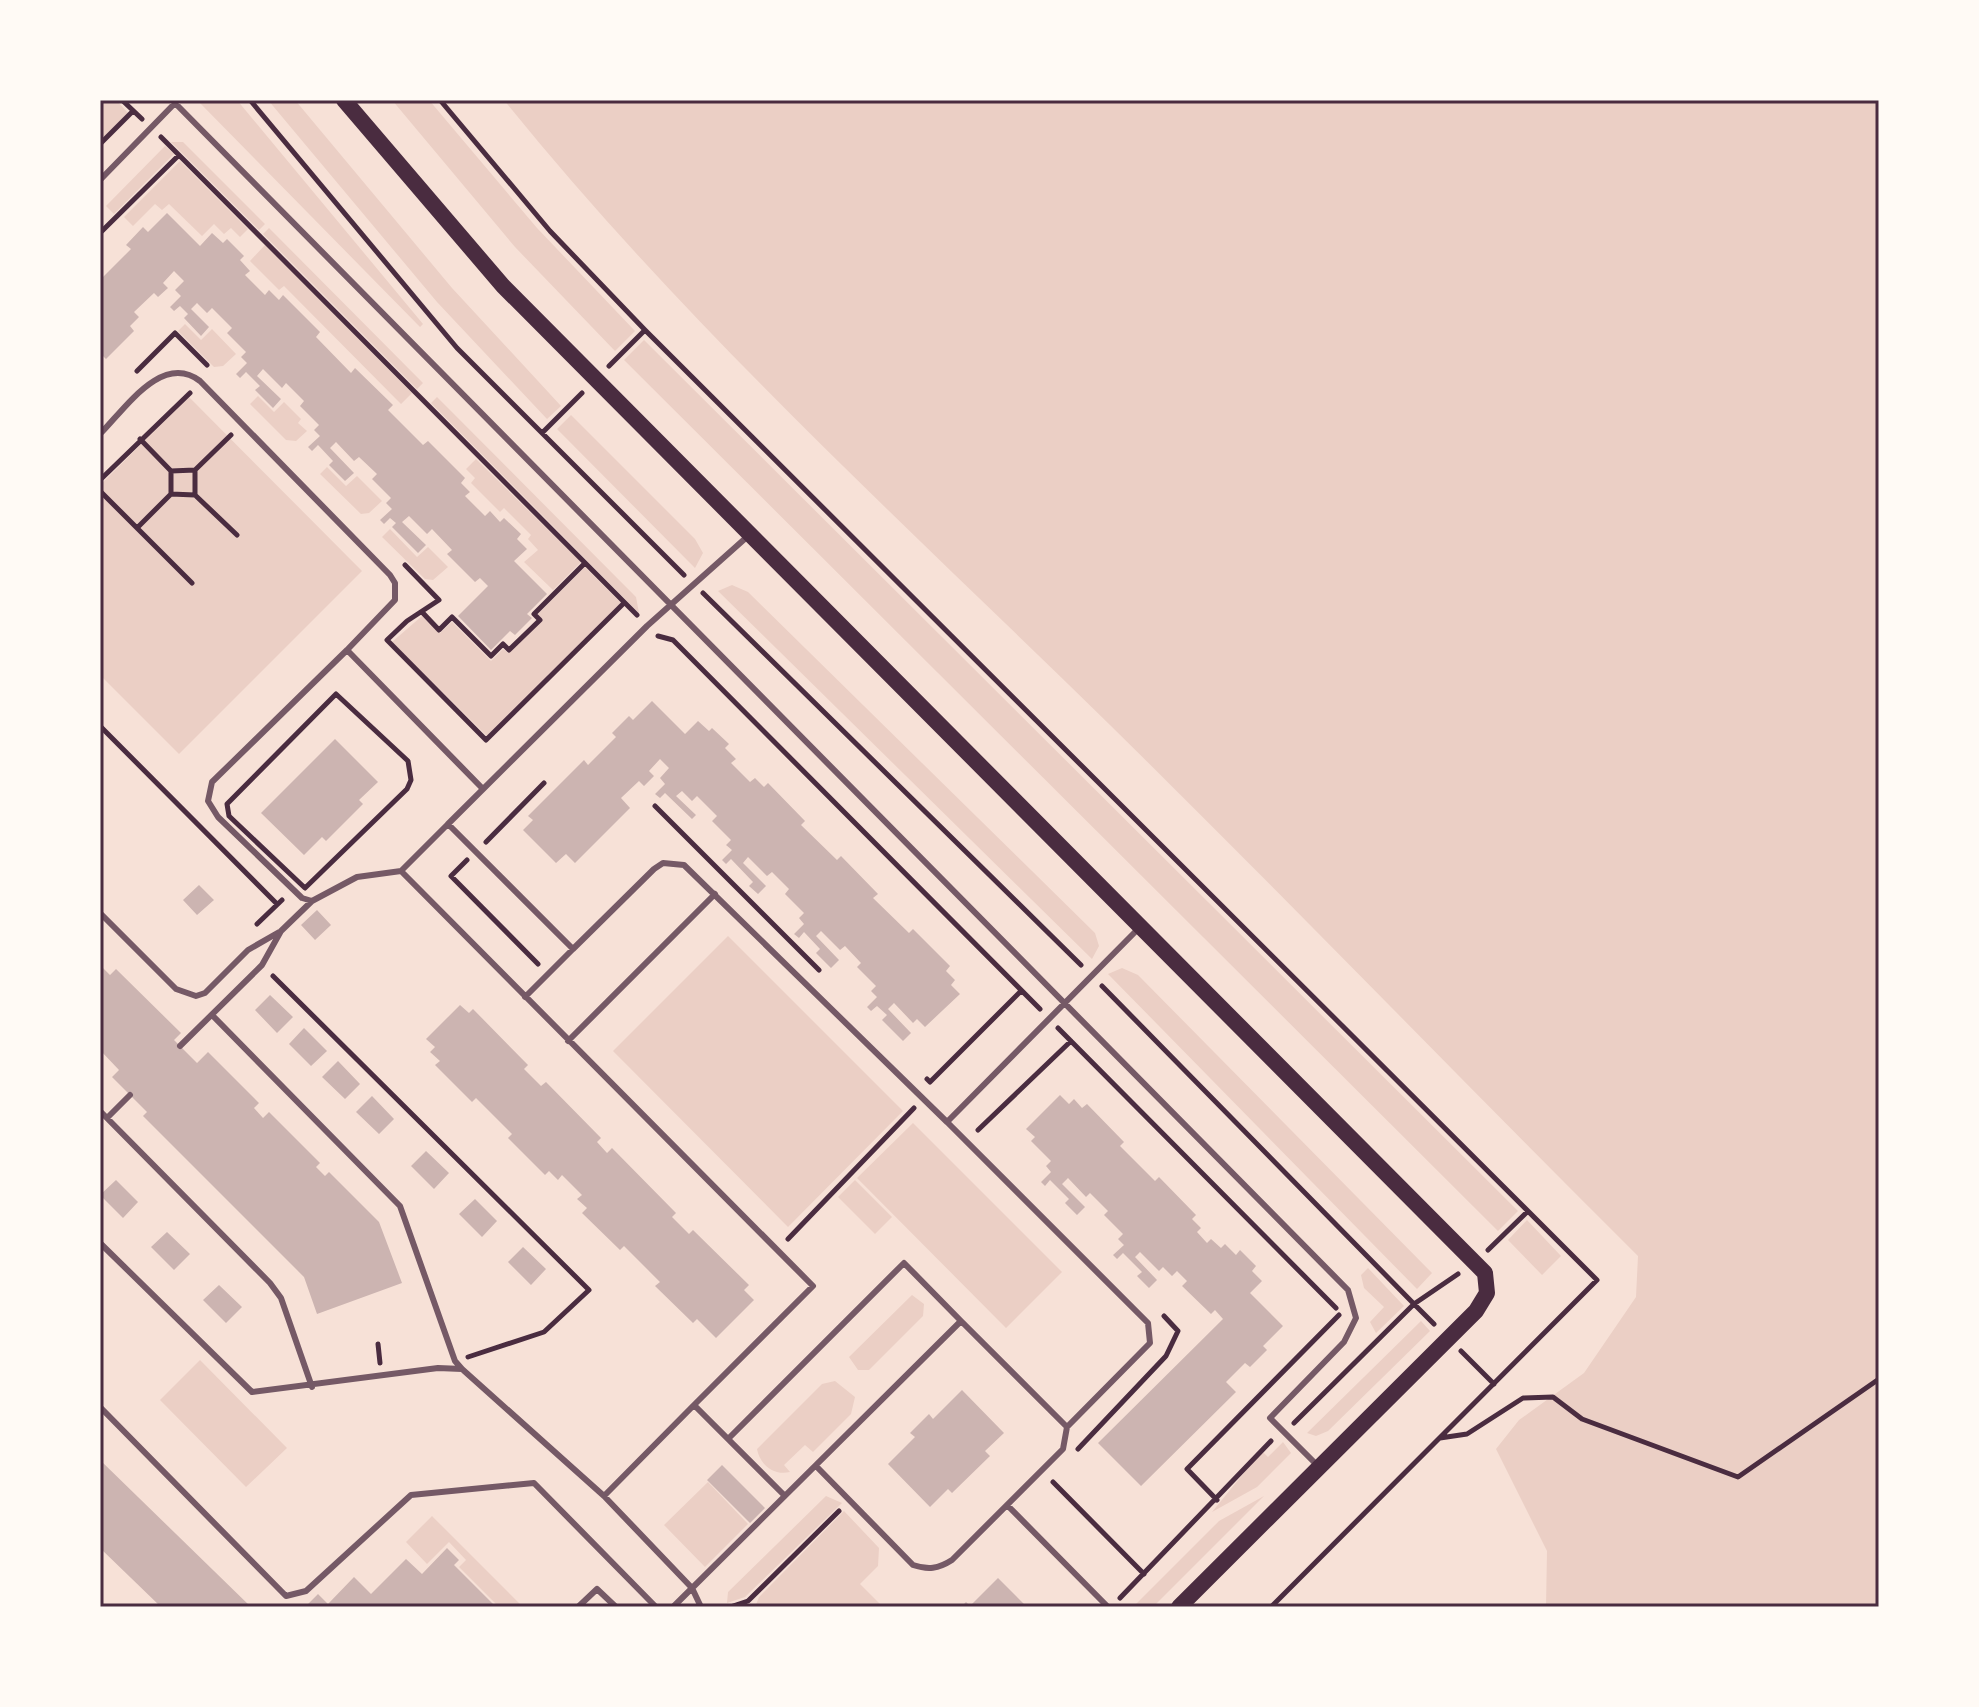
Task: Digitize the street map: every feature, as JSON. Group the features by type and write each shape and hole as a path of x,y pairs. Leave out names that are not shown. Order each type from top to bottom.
{"main road":[{"path":"344,100 503,286 1485,1273 1487,1293 1476,1311 1179,1607"}],"lane":[{"path":"100,180 175,101 1348,1290 1356,1318 1344,1342 1270,1418 1319,1468"},
{"path":"100,434 159,376 179,371 191,374 390,575 396,592 388,609 212,782 208,791 211,809 218,817 292,891 312,901"},
{"path":"100,913 186,995 205,993 248,950 281,931 312,901 357,877 401,871 647,626 749,535"},
{"path":"347,650 483,789"},
{"path":"448,824 573,949"},
{"path":"525,997 663,863 684,865 921,1096 1151,1329 1150,1343 1067,1427 1063,1449 952,1560 940,1568 925,1569 913,1565 816,1466"},
{"path":"401,871 813,1286 604,1496"},
{"path":"568,1041 715,894"},
{"path":"947,1122 1140,927"},
{"path":"180,1046 262,965 281,931"},
{"path":"212,1015 400,1206 455,1361 604,1496 692,1588 701,1607"},
{"path":"107,1118 130,1095"},
{"path":"100,1111 270,1283 281,1298 312,1387"},
{"path":"100,1243 252,1392 312,1387 438,1368 462,1369"},
{"path":"728,1439 904,1263 1067,1427"},
{"path":"673,1607 961,1321"},
{"path":"694,1405 785,1496"},
{"path":"100,1407 286,1596 306,1591 411,1495 534,1483 656,1607"},
{"path":"1007,1505 1108,1607"},
{"path":"578,1607 597,1589 616,1607"}],"path":[{"path":"122,100 660,639 673,640 1341,1313 1187,1469 1217,1500"},
{"path":"100,144 133,111"},
{"path":"100,233 179,155"},
{"path":"100,480 189,392 200,403"},
{"path":"221,424 242,445"},
{"path":"171,471 195,470 232,434"},
{"path":"137,528 171,494 171,471 140,439"},
{"path":"195,470 195,495"},
{"path":"100,491 192,583"},
{"path":"171,494 195,495 237,535"},
{"path":"422,612 439,630 452,617 491,656 503,644 509,650 540,620 534,614 585,563"},
{"path":"387,640 388,609"},
{"path":"336,694 408,761 411,780 407,789 305,888 239,826 226,808 228,800 336,694"},
{"path":"100,726 277,904 239,942 248,950"},
{"path":"655,806 820,972"},
{"path":"262,965 589,1290 544,1332 455,1361"},
{"path":"776,1251 910,1117 930,1082 1021,991"},
{"path":"919,1071 930,1082"},
{"path":"1068,1459 1168,1353 1178,1331 1156,1308"},
{"path":"1440,1438 1467,1434 1523,1398 1553,1397 1582,1419 1738,1477 1879,1379"},
{"path":"1059,1469 1049,1478 1144,1574"},
{"path":"730,1607 748,1601 850,1501"}],"shaded area":[{"path":"100,100 116,100 128,113 100,141"},
{"path":"237,100 423,324 420,327 198,101"},
{"path":"268,100 295,100 452,288 561,406 547,419 437,302"},
{"path":"392,100 429,100 537,228 635,331 615,351 515,247"},
{"path":"504,100 1879,100 1879,1607 1546,1607 1547,1551 1496,1449 1519,1420 1584,1373 1636,1297 1638,1256 1177,791 721,344 646,264"},
{"path":"171,142 183,142 265,224 259,230"},
{"path":"165,146 174,154 114,214 106,206"},
{"path":"180,161 248,229 240,237 231,228 224,234 214,224 202,236 169,204 162,210 155,204 133,226 124,217"},
{"path":"269,228 423,383 417,389 263,234"},
{"path":"265,245 412,393 401,404 284,286 279,290 250,261"},
{"path":"185,324 201,340 212,329 236,354 223,366 214,367 178,331"},
{"path":"644,340 1518,1211 1498,1231 624,360"},
{"path":"258,396 274,412 284,402 301,419 298,423 307,431 296,441 286,440 250,404"},
{"path":"189,397 362,571 179,754 100,675 100,485"},
{"path":"437,397 636,597 639,613 431,403"},
{"path":"571,415 695,539 703,553 695,568 557,429"},
{"path":"476,459 581,562 553,590 524,562 538,550 528,539 531,535 504,508 500,512 471,483 475,478 466,469"},
{"path":"327,467 346,486 357,476 382,501 369,513 361,514 320,474"},
{"path":"390,529 417,557 428,547 448,567 433,580 425,579 382,537"},
{"path":"585,567 621,603 487,736 392,642 422,616 440,633 452,622 491,661 503,649 508,653 542,619 538,614"},
{"path":"732,585 748,592 1095,933 1099,946 1092,959 718,591"},
{"path":"728,936 903,1111 788,1227 613,1051"},
{"path":"1122,968 1138,975 1432,1273 1417,1289 1108,974"},
{"path":"913,1123 1062,1272 1006,1328 857,1178"},
{"path":"855,1180 892,1217 875,1234 838,1197"},
{"path":"1527,1220 1561,1256 1542,1275 1508,1240"},
{"path":"1368,1268 1404,1306 1376,1333 1370,1322 1384,1307 1364,1288 1361,1275"},
{"path":"912,1295 924,1304 923,1316 869,1370 858,1370 849,1357"},
{"path":"1421,1321 1430,1331 1328,1431 1316,1436 1307,1433"},
{"path":"200,1360 287,1448 246,1487 160,1400"},
{"path":"835,1381 855,1397 851,1414 813,1452 805,1445 784,1465 790,1472 769,1468 761,1460 757,1449 822,1384"},
{"path":"1283,1442 1291,1453 1257,1487 1212,1512 1262,1451 1268,1457"},
{"path":"708,1482 748,1524 705,1567 664,1525"},
{"path":"826,1496 842,1503 745,1597 727,1603 728,1592"},
{"path":"1264,1496 1154,1606 1133,1607 1219,1521"},
{"path":"844,1511 879,1548 878,1566 860,1584 883,1607 755,1607 759,1597"},
{"path":"432,1516 523,1607 499,1607 459,1567 466,1560 449,1542 427,1564 406,1542"}],"building":[{"path":"167,213 200,246 212,233 223,243 227,239 244,256 240,260 250,271 245,275 265,295 269,290 279,300 283,295 320,332 316,337 351,373 355,368 393,405 388,410 423,445 428,441 465,478 461,483 470,492 465,496 485,516 490,511 500,522 504,518 521,534 517,539 527,549 514,561 547,594 527,614 532,618 515,635 510,631 491,650 458,616 488,586 480,578 475,582 447,554 452,550 432,529 427,534 409,516 402,522 426,545 418,553 392,527 396,523 390,518 384,524 380,520 392,509 386,503 391,498 372,479 377,474 359,457 354,461 336,442 330,448 354,473 345,481 329,465 333,461 318,445 312,451 308,447 320,436 314,430 319,425 300,406 304,401 286,383 282,388 263,369 257,376 281,399 273,408 255,390 260,386 246,372 240,378 236,374 247,363 241,357 246,352 227,333 232,328 212,308 207,313 197,303 191,309 209,327 201,336 184,318 188,314 180,306 174,311 170,307 181,296 175,290 184,281 174,271 163,283 168,288 158,297 154,293 134,312 139,317 130,326 134,331 106,359 100,353 100,280 131,249 126,245 143,227 148,232"},
{"path":"652,701 685,734 698,721 709,731 712,728 729,744 725,748 736,759 731,763 750,782 755,778 764,787 768,783 805,821 801,825 837,860 841,856 878,894 873,898 909,933 913,929 950,966 946,971 955,980 951,985 960,994 925,1027 917,1019 913,1023 894,1003 888,1009 911,1033 903,1041 882,1020 887,1015 877,1006 871,1011 867,1007 877,997 871,991 876,986 857,967 861,963 845,946 840,950 821,931 816,936 839,960 831,968 816,953 820,949 804,932 799,938 794,934 804,924 799,918 804,913 785,894 789,889 772,872 767,876 748,857 743,863 766,886 758,894 749,886 753,882 731,859 726,864 722,860 732,850 726,845 731,840 712,821 717,816 697,796 692,801 682,791 676,796 696,815 692,819 665,793 660,798 655,794 665,784 660,778 669,768 660,759 649,771 654,776 644,786 639,781 621,798 630,808 575,863 566,854 556,863 523,830 533,820 528,816 584,760 588,765 616,737 612,733 629,716 633,720"},
{"path":"335,739 378,782 359,800 363,804 326,841 322,837 304,855 261,813"},
{"path":"199,885 214,900 197,915 183,900"},
{"path":"317,910 331,925 315,940 301,925"},
{"path":"100,965 110,975 116,969 181,1033 174,1040 197,1063 208,1052 259,1103 254,1108 263,1118 269,1112 320,1163 316,1167 325,1176 329,1172 379,1222 402,1283 317,1314 304,1277 143,1116 147,1112 112,1077 119,1070 100,1050"},
{"path":"270,995 293,1017 277,1033 255,1010"},
{"path":"460,1005 469,1013 473,1009 528,1065 524,1069 541,1086 546,1082 601,1138 597,1142 607,1153 612,1148 676,1213 672,1217 689,1234 693,1230 749,1285 744,1290 754,1300 716,1338 697,1319 693,1323 655,1286 660,1282 624,1246 620,1250 582,1213 587,1208 577,1199 582,1195 562,1175 558,1180 549,1171 545,1175 508,1138 512,1134 476,1098 472,1102 435,1065 440,1061 430,1052 435,1047 426,1039"},
{"path":"304,1028 327,1051 311,1066 289,1044"},
{"path":"338,1061 360,1084 345,1099 322,1077"},
{"path":"1060,1095 1069,1104 1074,1099 1082,1108 1087,1104 1124,1142 1120,1146 1155,1181 1159,1177 1196,1215 1192,1219 1201,1228 1197,1232 1207,1243 1211,1239 1221,1248 1225,1244 1236,1255 1240,1250 1256,1266 1252,1271 1262,1281 1250,1293 1283,1326 1263,1346 1267,1350 1250,1367 1245,1363 1226,1382 1236,1392 1141,1486 1098,1443 1223,1319 1215,1310 1211,1314 1182,1286 1187,1281 1177,1271 1172,1276 1163,1267 1159,1271 1140,1252 1135,1257 1157,1280 1149,1288 1137,1276 1142,1272 1123,1253 1117,1259 1113,1255 1124,1245 1118,1239 1123,1234 1104,1215 1108,1211 1090,1193 1086,1197 1068,1178 1062,1184 1085,1207 1077,1215 1065,1203 1069,1199 1050,1180 1045,1186 1041,1182 1051,1172 1046,1166 1051,1161 1031,1141 1035,1137 1026,1129"},
{"path":"372,1096 394,1119 379,1134 356,1112"},
{"path":"426,1151 449,1173 434,1189 411,1166"},
{"path":"116,1180 138,1202 123,1218 100,1195"},
{"path":"475,1199 497,1221 482,1237 459,1214"},
{"path":"167,1232 190,1254 174,1270 151,1247"},
{"path":"523,1247 546,1269 531,1285 508,1262"},
{"path":"219,1285 242,1307 226,1323 203,1300"},
{"path":"962,1390 1004,1433 985,1451 990,1456 952,1493 948,1489 930,1507 888,1464 915,1437 910,1433 929,1414 933,1419"},
{"path":"100,1460 251,1607 161,1607 100,1548"},
{"path":"722,1465 765,1508 750,1523 707,1480"},
{"path":"447,1548 459,1560 454,1565 496,1607 305,1607 318,1594 328,1604 354,1577 371,1594 406,1559 422,1574"},
{"path":"998,1578 1027,1607 961,1607 966,1602 970,1606"}]}
